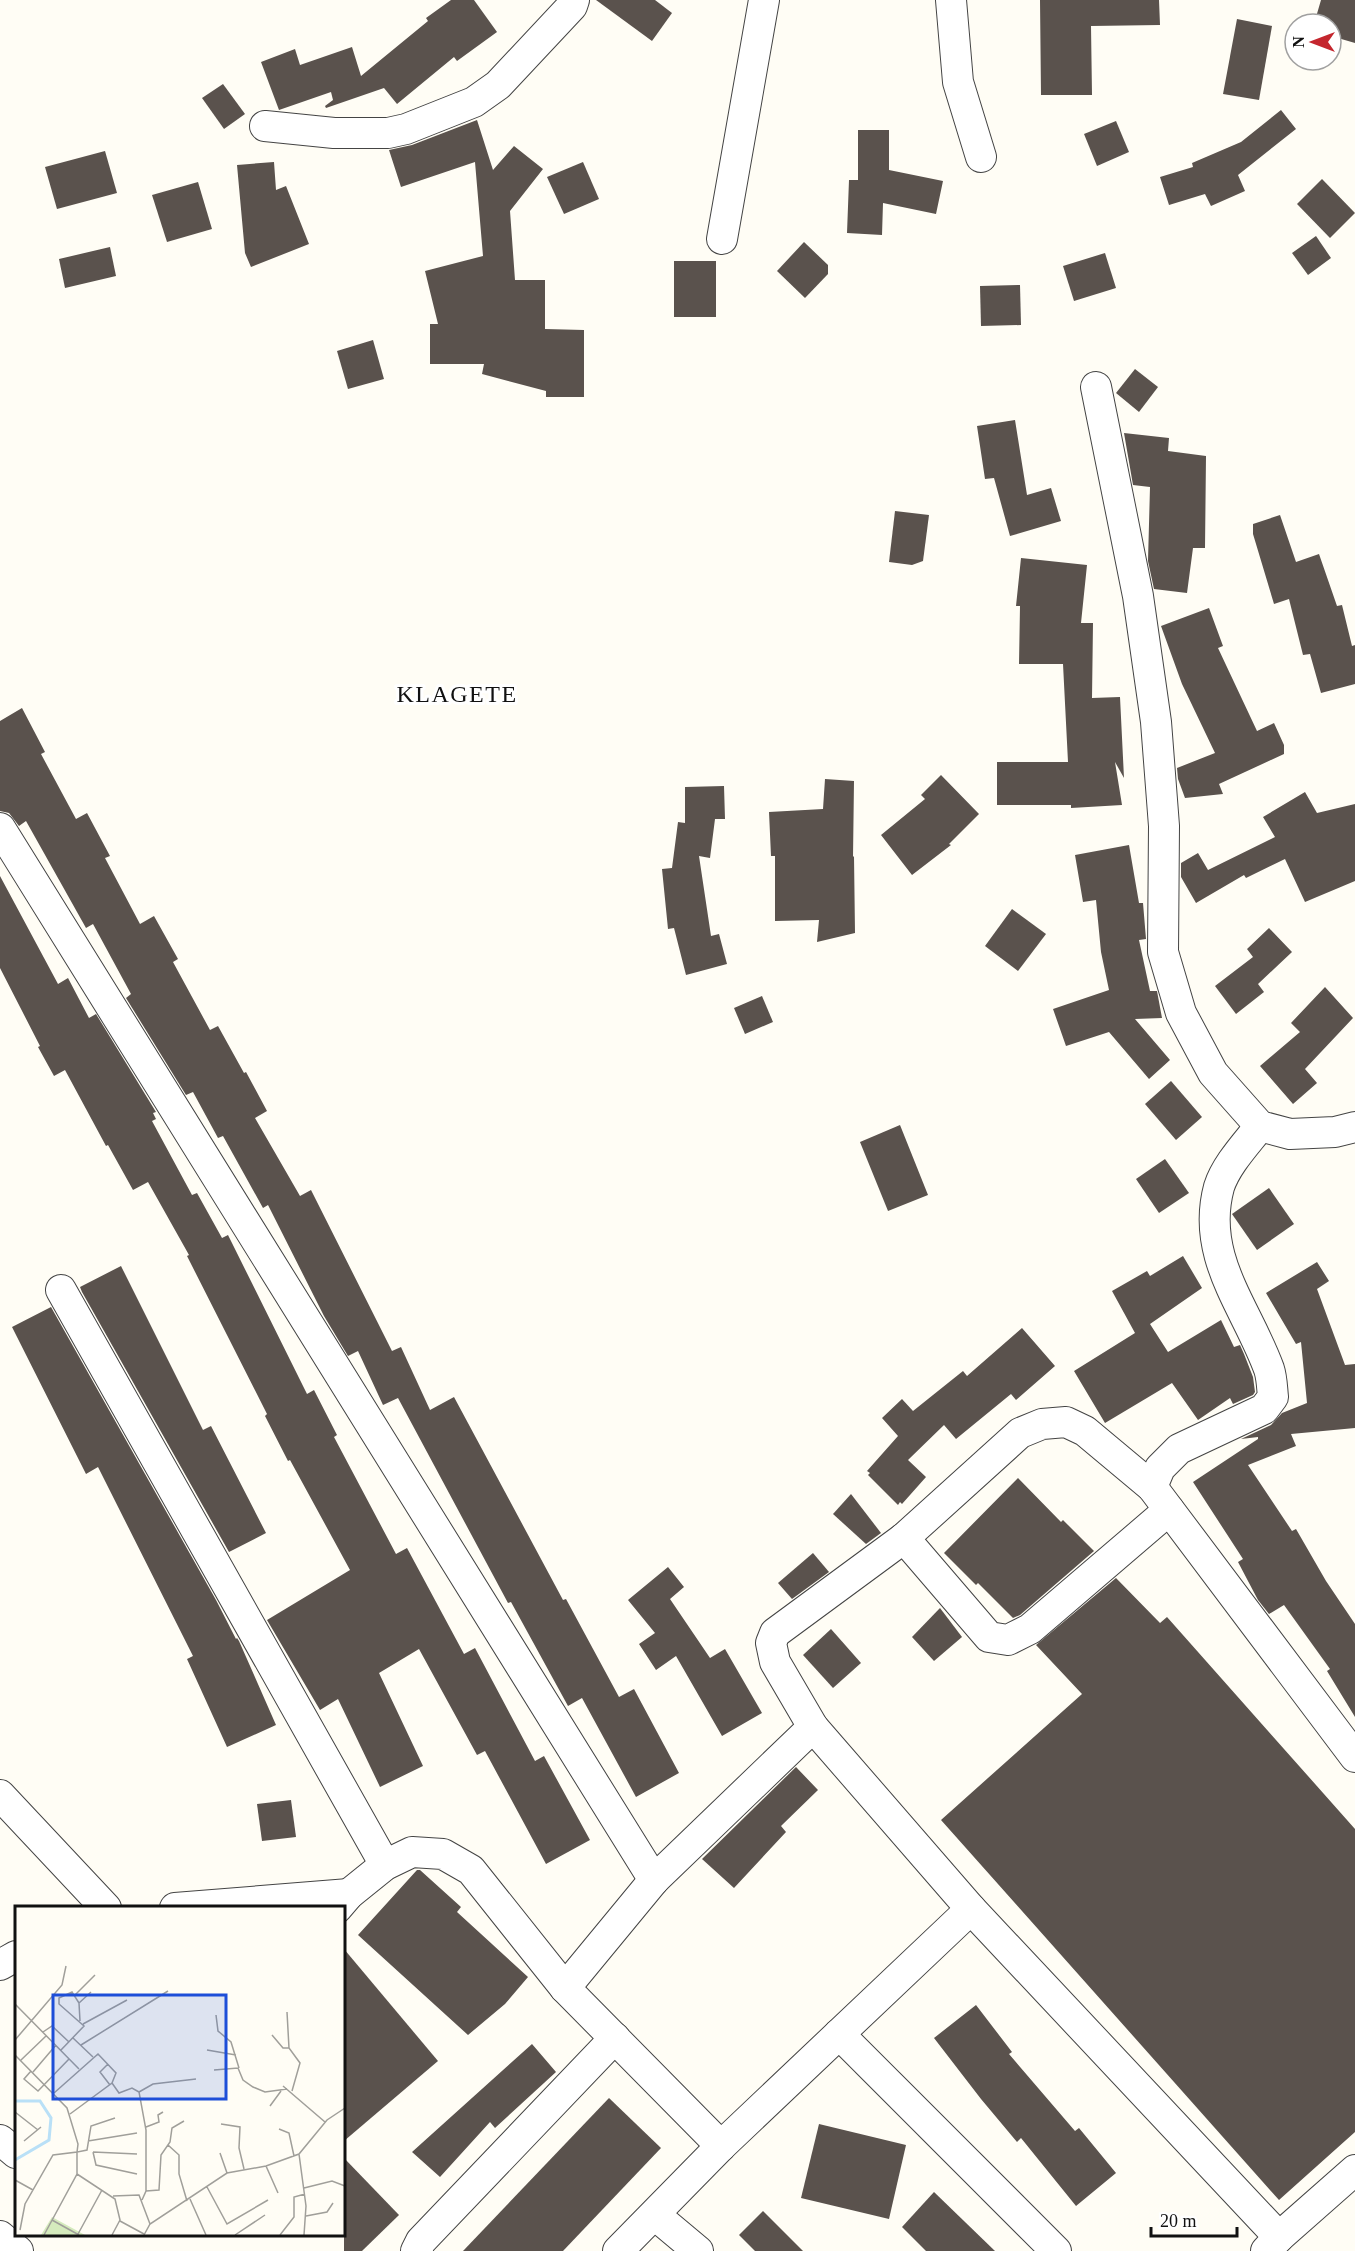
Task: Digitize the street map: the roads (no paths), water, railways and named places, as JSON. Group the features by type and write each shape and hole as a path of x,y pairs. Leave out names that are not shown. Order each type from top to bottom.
{"street":[{"path":"265,126 334,133 388,133 406,129 474,102 498,86 572,6 574,0"},
{"path":"722,239 764,0"},
{"path":"951,0 958,82 981,157"},
{"path":"1096,387 1138,596 1156,722 1164,826 1163,952 1181,1013 1213,1073 1260,1126 1290,1134 1335,1132 1355,1127"},
{"path":"0,828 654,1880"},
{"path":"904,1538 990,1637 1008,1640 1030,1629 1161,1499 1160,1468 1179,1449 1264,1408 1273,1397 1270,1371 1221,1267 1214,1224 1220,1186 1232,1164 1260,1126"},
{"path":"61,1290 385,1865"},
{"path":"1355,1757 1161,1499 1084,1431 1066,1422 1042,1424 1020,1433 904,1538 775,1634 771,1642 775,1662 813,1727 971,1909 1272,2244 1355,2170"},
{"path":"566,1988 654,1880 813,1727"},
{"path":"0,1795 104,1906"},
{"path":"223,1906 343,1901 385,1865 412,1852 443,1854 471,1870 566,1988 721,2146"},
{"path":"618,2251 721,2146 971,1909"},
{"path":"839,2034 1056,2251"},
{"path":"416,2251 429,2233 615,2038"},
{"path":"0,2140 15,2153"},
{"path":"655,2215 698,2251"},
{"path":"0,2236 18,2251"}],"district":[{"name":"KLAGETE","path":"457,694"}]}
